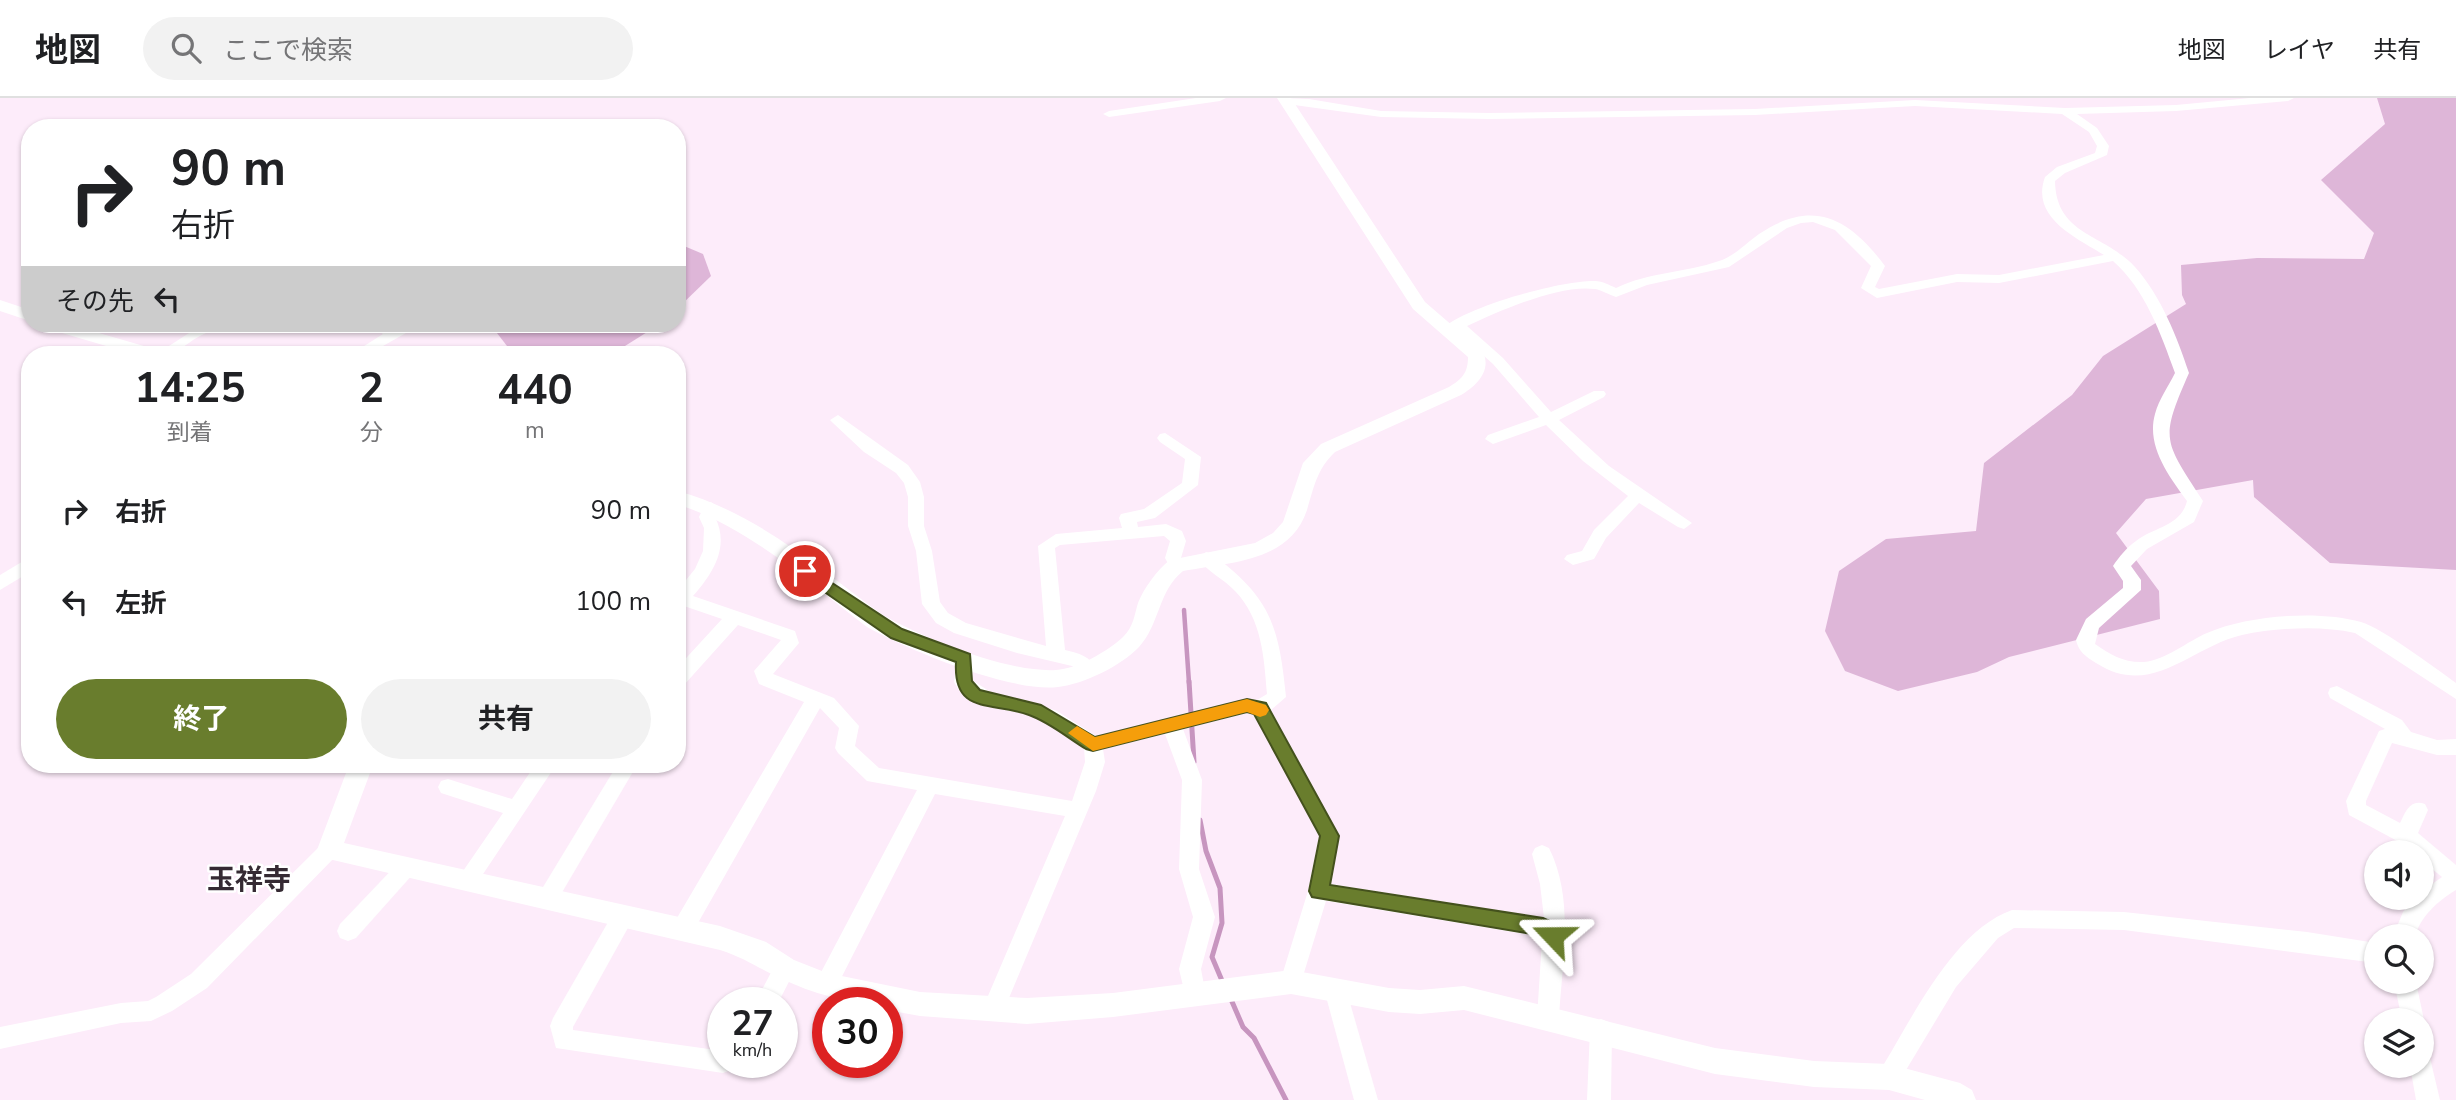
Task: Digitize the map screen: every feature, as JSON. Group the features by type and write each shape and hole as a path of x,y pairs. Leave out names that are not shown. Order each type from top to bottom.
{"street":[{"path":"1109,114 1220,98"},
{"path":"1286,100 1381,114 1489,116 1755,112 1872,103 1985,102 2065,111 2176,108 2288,98"},
{"path":"1286,100 1419,305 1488,349 1549,419 1610,477 1684,523"},
{"path":"2065,111 2093,130 2103,146 2101,155 2061,170 2049,180 2047,191 2054,214 2063,226 2132,272 2176,356 2182,373 2162,415 2161,433 2173,471 2195,501 2194,511 2184,522 2141,545 2122,566 2132,580 2132,590 2095,620 2086,633 2084,643 2087,648 2120,668 2140,671 2160,667 2182,651 2240,629 2343,624 2360,628 2454,688"},
{"path":"1453,328 1510,301 1574,286 1598,285 1616,293 1645,279 1725,263 1781,224 1806,216 1835,223 1863,247 1878,266 1868,288 1877,293 1956,278 1999,279 2113,257"},
{"path":"0,305 21,313"},
{"path":"686,500 711,508 750,528 875,621 897,633 964,659 1027,678 1059,679 1088,670 1130,643 1146,621 1149,603 1167,573 1177,565 1247,552 1280,538 1292,525 1312,463 1328,448 1455,391 1474,379 1477,356 1453,328"},
{"path":"81,333 125,346"},
{"path":"174,346 191,333"},
{"path":"373,346 394,334"},
{"path":"1493,439 1549,419 1600,394"},
{"path":"838,420 870,449 902,469 912,482 916,497 916,526 924,551 931,604 942,618 960,628 1078,660 1088,670"},
{"path":"1132,533 1127,518 1149,514 1190,485 1193,457 1166,438"},
{"path":"1573,559 1588,555 1600,534 1637,496"},
{"path":"686,591 704,569 712,552 714,527 707,517 711,508"},
{"path":"1056,655 1046,546 1056,540 1171,532 1178,541 1173,558 1177,565"},
{"path":"964,659 963,682 974,695 1035,710 1093,744 1247,706 1259,708 1276,697 1266,623 1249,592 1237,579 1206,558"},
{"path":"0,584 21,569"},
{"path":"686,602 789,635 790,643 763,671 766,679 827,703 849,726 845,748 874,775 1079,810"},
{"path":"686,670 736,616"},
{"path":"2337,693 2395,726 2404,736"},
{"path":"682,930 816,698"},
{"path":"1259,708 1329,836 1319,891 1291,982"},
{"path":"1171,723 1192,780 1189,869 1203,917 1190,969 1195,996"},
{"path":"2406,924 2434,895 2456,879 2408,837 2356,809 2356,801 2386,736 2404,736 2441,751 2456,747"},
{"path":"993,1010 1092,777 1095,762 1093,744"},
{"path":"2431,747 2456,762"},
{"path":"0,1038 121,1013 151,1011 199,981 328,850 358,773"},
{"path":"468,880 541,773"},
{"path":"547,899 622,773"},
{"path":"826,985 930,784"},
{"path":"448,787 517,809"},
{"path":"2408,837 2407,828 2418,810"},
{"path":"328,850 682,930 757,950 785,968 826,985 920,1004 993,1010 1113,1006 1291,982 1390,1000 1464,998 1601,1030 1715,1061 1814,1074 1889,1077 1950,1093 1962,1100"},
{"path":"1542,854 1550,875 1555,921 1548,1018"},
{"path":"348,931 407,867"},
{"path":"1319,891 1543,927 1553,936"},
{"path":"624,917 561,1026 564,1040 707,1060"},
{"path":"1889,1077 1948,980 1990,930 2012,919 2124,921 2319,943 2364,951"},
{"path":"775,987 785,968"},
{"path":"1335,989 1366,1100"},
{"path":"1599,1100 1601,1030"},
{"path":"2423,1078 2428,1100"}],"shaded area":[{"path":"2377,98 2456,98 2456,570 2330,563 2254,497 2253,480 2146,499 2116,533 2159,591 2160,619 2009,657 1977,672 1898,691 1845,671 1825,631 1839,571 1886,539 1976,531 1984,463 2072,395 2103,356 2186,304 2182,295 2181,265 2257,258 2364,259 2374,233 2321,180 2385,124"},
{"path":"686,247 703,254 711,276 686,300"},
{"path":"497,333 646,333 625,346 507,346"}],"waterway":[{"path":"1184,610 1189,683"},
{"path":"1189,681 1194,762"},
{"path":"1200,820 1206,851 1220,888 1222,923 1212,957 1223,983"},
{"path":"1230,997 1243,1027 1254,1038 1286,1100"}],"slow traffic":[{"path":"1077,733 1093,744 1108,738 1247,706 1260,710"}],"district":[{"name":"玉祥寺","path":"249,880"}],"route":[{"path":"805,571 875,621 897,633 964,659 963,682 974,695 1035,710 1093,744 1108,738 1247,706 1259,708 1329,836 1319,891 1543,927 1553,936"}]}
